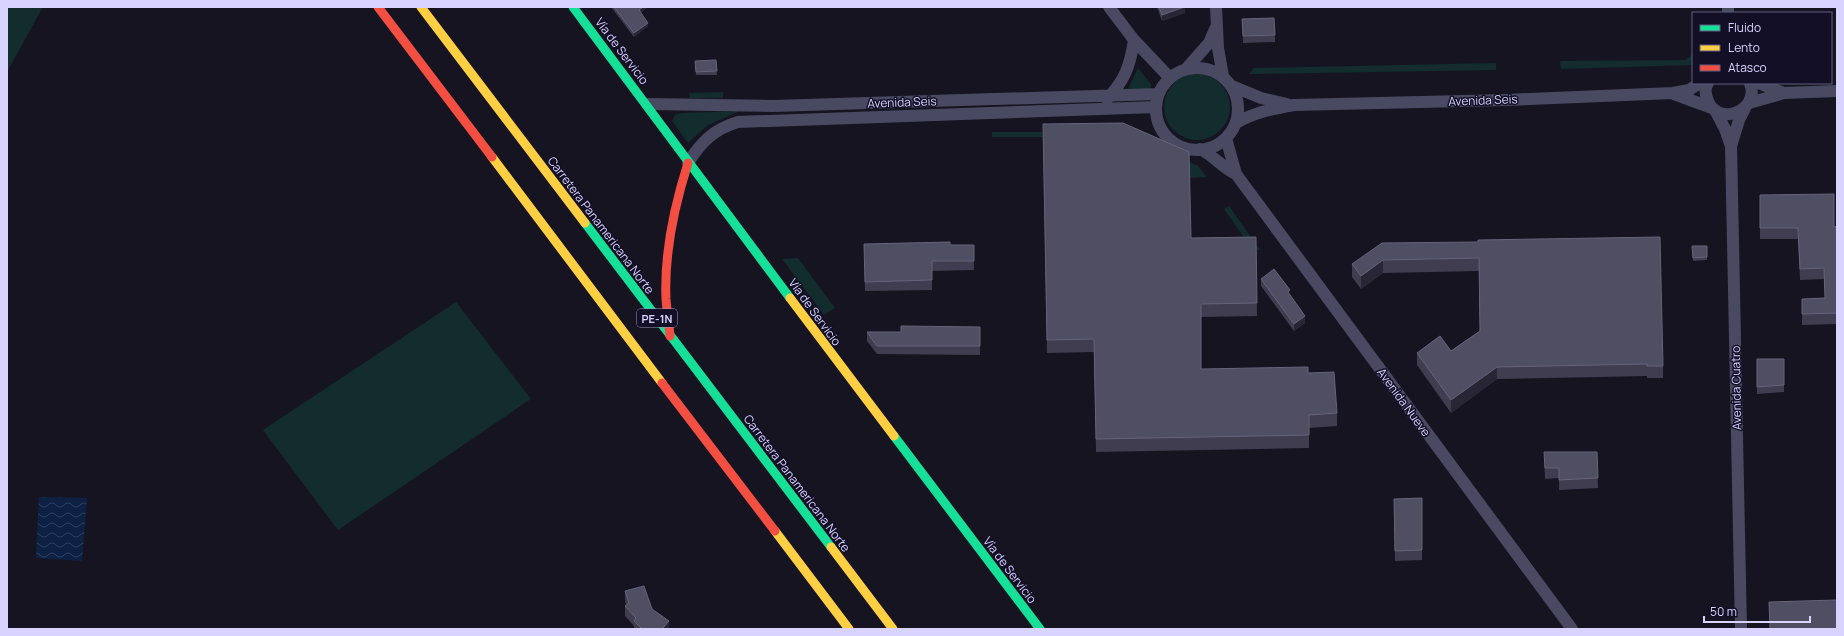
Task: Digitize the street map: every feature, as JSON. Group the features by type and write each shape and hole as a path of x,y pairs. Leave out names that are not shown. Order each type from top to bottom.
{"main road":[{"name":"PE-1N","path":"378,7 769,518 849,629"},
{"name":"Carretera Panamericana Norte","path":"421,7 670,336 791,500 893,629"},
{"name":"Vía de Servicio","path":"573,7 647,104 688,163 1040,629"},
{"path":"670,336 666,296 669,241 678,194 688,163"}],"street":[{"path":"1109,7 1134,40 1170,78"},
{"path":"1216,7 1218,48 1223,76"},
{"path":"1186,69 1206,68 1223,76 1232,86 1237,97 1239,110 1236,123 1226,138 1214,146 1200,149 1183,148 1171,141 1160,126 1156,107 1158,94 1170,78 1186,69 1209,43 1216,26"},
{"path":"1097,108 1119,86 1131,64 1134,40"},
{"path":"1672,93 1689,90 1698,84"},
{"name":"Avenida Cuatro","path":"1708,84 1706,94 1725,129 1731,146 1741,629"},
{"path":"1747,105 1752,95 1750,84"},
{"path":"1761,84 1784,93"},
{"name":"Avenida Seis","path":"1232,86 1261,98 1294,105"},
{"path":"1672,93 1725,114 1732,115 1747,105 1784,93 1837,91"},
{"name":"Avenida Seis","path":"1236,123 1248,116 1269,109 1294,105 1505,100 1672,93"},
{"name":"Avenida Seis","path":"647,104 773,106 1158,94"},
{"name":"Avenida Cuatro","path":"1731,146 1739,120 1747,105"},
{"name":"Avenida Seis","path":"688,163 706,138 726,125 738,122 1156,107"},
{"name":"Avenida Nueve","path":"1226,138 1236,174 1572,629"},
{"name":"Avenida Nueve","path":"1200,149 1212,156 1225,169 1236,174"}],"green space":[{"path":"7,7 43,7 7,72"},
{"path":"1692,54 1692,65 1561,69 1560,61 1686,60"},
{"path":"1496,63 1496,70 1249,74 1254,68"},
{"path":"1138,68 1151,84 1151,87 1148,89 1128,89"},
{"path":"1191,74 1203,74 1210,76 1221,83 1228,94 1230,107 1228,120 1221,131 1210,138 1203,140 1191,140 1184,138 1173,131 1166,120 1164,113 1164,101 1166,94 1173,83 1184,76"},
{"path":"723,92 723,98 690,98 689,93"},
{"path":"740,111 708,125 688,143 672,121 675,115 681,113"},
{"path":"1124,130 1198,166 1207,177 1189,178"},
{"path":"992,132 1042,132 1043,137 992,137"},
{"path":"1229,206 1260,250 1253,250 1224,209"},
{"path":"798,258 835,308 824,315 782,259"},
{"path":"456,302 531,399 338,530 263,430"}],"water":[{"path":"39,497 87,498 82,561 36,558"}],"building":[{"path":"614,7 643,7 639,10 648,23 634,33"},
{"path":"1159,7 1184,7 1162,15"},
{"path":"1274,18 1275,35 1243,36 1242,19"},
{"path":"716,60 717,71 696,72 695,61"},
{"path":"1123,123 1189,152 1191,238 1256,237 1257,303 1201,304 1201,369 1308,367 1308,373 1334,372 1337,413 1309,415 1309,435 1096,439 1094,339 1047,340 1043,124"},
{"path":"1834,194 1834,227 1837,226 1837,313 1802,314 1802,299 1825,298 1824,268 1800,269 1798,228 1760,228 1760,195"},
{"path":"1660,237 1663,366 1647,366 1647,364 1497,367 1451,400 1417,353 1440,336 1451,351 1480,331 1479,258 1383,260 1361,276 1352,264 1382,243"},
{"path":"950,242 950,245 974,245 974,261 932,261 932,280 865,282 864,244"},
{"path":"1692,246 1707,246 1707,257 1693,258"},
{"path":"1274,269 1290,290 1288,292 1305,316 1294,324 1261,279"},
{"path":"901,326 980,327 980,346 877,346 867,332 901,332"},
{"path":"1757,359 1784,359 1784,385 1757,387"},
{"path":"1544,452 1597,452 1598,478 1559,480 1559,468 1545,468"},
{"path":"1422,498 1422,550 1395,551 1394,499"},
{"path":"644,586 652,609 669,621 662,629 642,629 634,621 636,618 625,606 629,603 625,591"},
{"path":"1837,600 1837,629 1770,629 1769,602"}],"traffic: fast":[{"path":"573,7 790,298"},
{"path":"585,223 831,547"},
{"path":"894,436 1040,629"}],"traffic: slow":[{"path":"421,7 585,223"},
{"path":"492,157 662,383"},
{"path":"790,298 894,436"},
{"path":"775,531 849,629"},
{"path":"831,547 893,629"}],"traffic: jam":[{"path":"378,7 492,157"},
{"path":"670,336 666,299 668,247 678,196 688,163"},
{"path":"662,383 775,531"}]}
